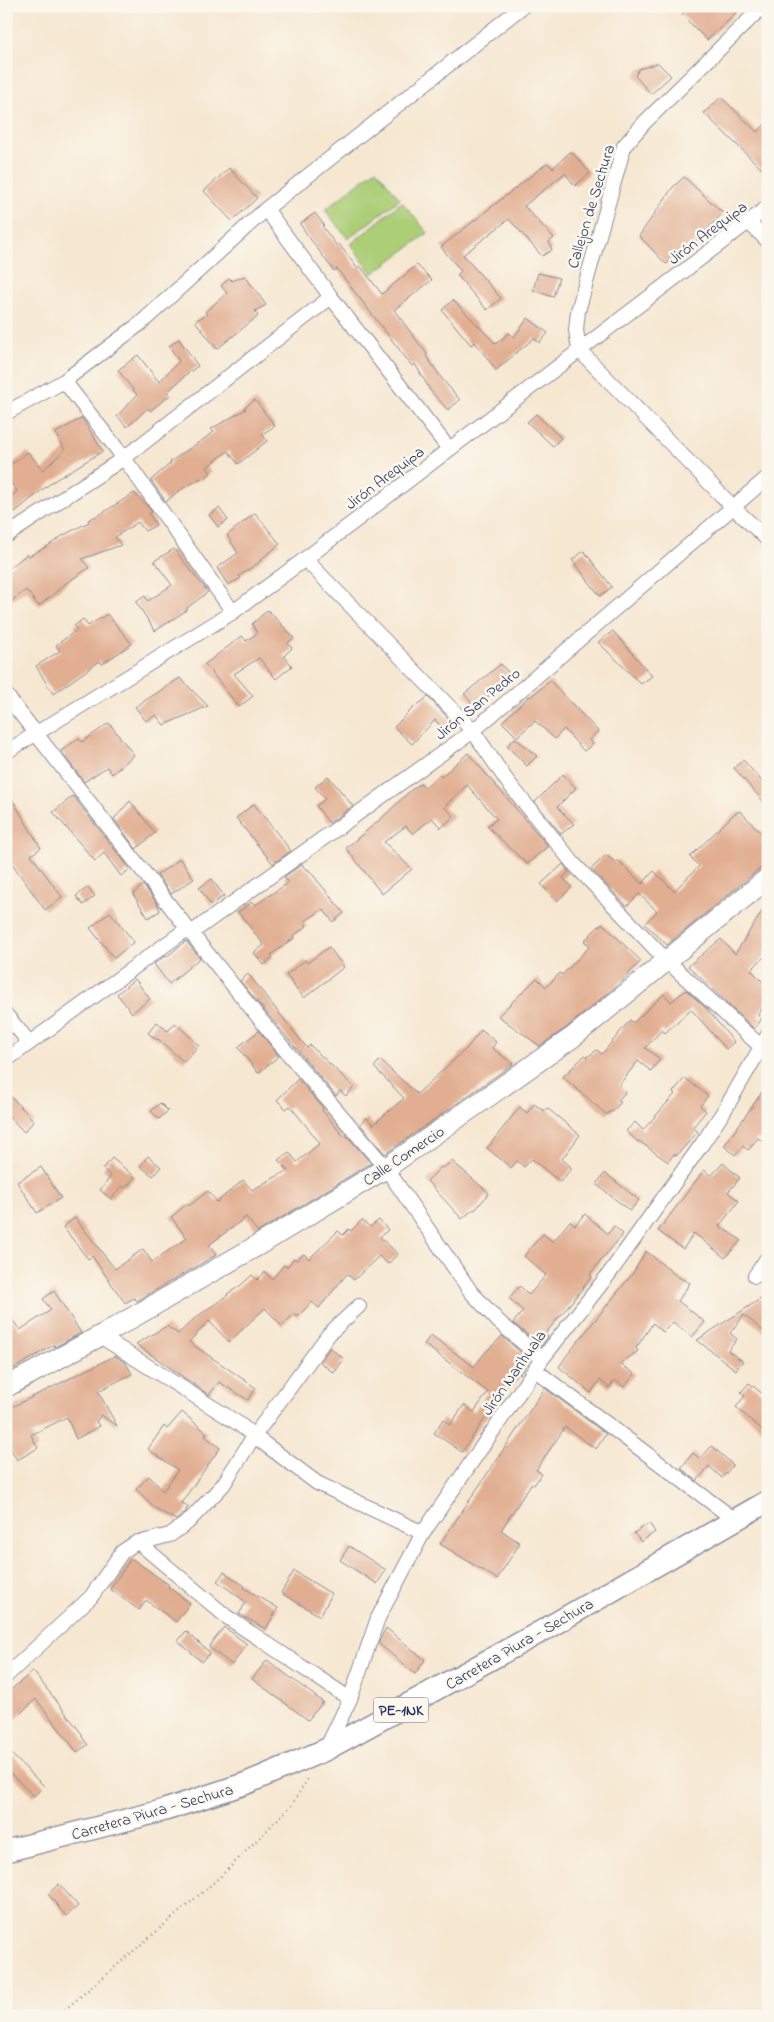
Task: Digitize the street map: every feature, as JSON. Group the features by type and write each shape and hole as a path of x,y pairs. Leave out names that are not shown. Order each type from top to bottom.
{"main road":[{"name":"Carretera Piura - Sechura","path":"6,1851 165,1810 247,1783 325,1750 525,1640 768,1501"}],"street":[{"path":"6,413 64,381 141,323 266,209 523,6"},
{"name":"Callejon de Sechura","path":"579,350 576,330 578,311 624,146 644,123 763,6"},
{"name":"Jirón Arequipa","path":"6,752 233,612 305,560 768,207"},
{"path":"266,209 331,297 449,449"},
{"path":"749,223 768,241"},
{"path":"6,536 124,458 331,297"},
{"path":"579,350 732,506 768,540"},
{"path":"64,381 124,458 233,612"},
{"name":"Jirón San Pedro","path":"6,1060 474,732 732,506 768,477"},
{"path":"305,560 474,732 507,781 573,863 665,959 764,1050"},
{"path":"6,694 189,931 280,1044 386,1168 471,1292 538,1364 735,1520"},
{"name":"Calle Comercio","path":"6,1387 100,1336 386,1168 573,1037 665,959 768,878"},
{"path":"6,1015 30,1043"},
{"name":"Jirón Narihuala","path":"325,1750 350,1699 378,1618 423,1533 538,1364 609,1274 702,1144 764,1050 768,1035"},
{"path":"755,1276 768,1256"},
{"path":"6,1676 91,1597 122,1552 138,1542 170,1535 188,1522 223,1485 254,1436 329,1334 359,1306"},
{"path":"100,1336 239,1424 317,1484 423,1533"},
{"path":"138,1542 227,1617 350,1699"}],"path":[{"path":"61,2013 220,1877 290,1806 310,1774"},
{"path":"29,2016 40,2013 61,2013 65,2016"}],"green space":[{"path":"376,169 400,199 348,239 325,210"},
{"path":"402,202 428,233 372,274 351,244"}],"building":[{"path":"688,6 741,6 707,40 682,15"},
{"path":"658,63 671,76 651,94 635,76 639,69"},
{"path":"721,97 757,132 768,122 768,175 704,113"},
{"path":"571,151 590,173 575,186 565,173 524,206 554,238 549,242 552,250 542,256 509,219 463,255 501,298 487,310 457,275 461,271 441,247 547,163 553,168"},
{"path":"229,168 257,198 232,221 204,191"},
{"path":"684,177 723,213 690,247 666,264 639,236 673,187"},
{"path":"315,213 337,246 339,244 357,268 360,266 382,294 417,265 432,280 394,310 427,354 426,356 443,380 460,400 448,410 430,390 415,364 412,366 337,269 334,271 308,236 300,224"},
{"path":"538,273 559,278 553,297 533,290"},
{"path":"245,276 266,305 255,311 258,316 217,349 195,321 207,314 205,312 227,293 221,286 229,278 232,281"},
{"path":"453,300 496,344 509,333 514,337 528,318 548,333 539,343 534,338 496,370 475,342 471,345 442,310"},
{"path":"179,339 198,366 167,392 170,395 150,411 148,408 127,427 117,416 137,395 118,370 138,355 159,382 179,361 169,346"},
{"path":"255,400 275,426 262,434 267,441 238,464 228,451 207,467 211,473 202,480 201,478 177,492 166,502 151,480 170,462 214,432 211,429 246,409 244,408"},
{"path":"536,414 561,438 553,446 527,422"},
{"path":"82,418 103,451 52,482 15,512 6,502 17,491 6,477 6,468 28,452 43,470 65,450 56,433"},
{"path":"134,493 152,512 149,514 156,525 145,531 138,522 115,537 121,545 82,559 89,568 69,581 39,606 26,590 6,605 6,571 27,554 29,556 48,546"},
{"path":"219,508 228,520 218,527 209,515"},
{"path":"255,513 280,544 261,561 239,576 241,578 228,585 217,568 238,553 227,535"},
{"path":"174,549 208,592 187,608 187,610 155,631 136,602 145,596 148,601 172,585 154,561"},
{"path":"584,551 612,587 600,596 572,560"},
{"path":"268,610 294,638 288,643 292,648 284,656 292,666 276,679 259,658 234,674 253,696 239,707 205,664 242,636 246,641 257,633 252,624"},
{"path":"107,614 132,644 102,664 100,661 53,694 36,666 60,651 56,645 77,630 74,626 83,619 88,626"},
{"path":"613,631 652,676 641,684 598,642"},
{"path":"501,664 512,677 475,707 464,694"},
{"path":"180,678 208,706 164,725 156,715 146,721 135,707"},
{"path":"550,681 598,731 589,740 593,744 584,751 564,729 555,739 535,721 517,737 502,722 529,696"},
{"path":"428,697 451,721 443,728 435,720 412,744 394,727 412,709"},
{"path":"109,723 134,755 112,774 107,767 84,782 61,751 79,738 82,742"},
{"path":"515,738 537,756 527,766 507,746"},
{"path":"468,753 548,846 527,864 487,826 497,819 467,785 444,807 454,816 441,828 432,818 413,834 406,826 384,842 412,869 382,894 346,848 382,818 410,791 421,783 425,788 439,775 441,777"},
{"path":"743,760 768,788 768,807 734,768"},
{"path":"563,774 576,788 557,807 574,824 561,834 535,802"},
{"path":"328,776 353,806 329,823 316,806 325,799 315,787"},
{"path":"6,789 41,848 31,855 62,897 45,910 6,855"},
{"path":"73,796 130,869 121,876 104,853 95,861 53,812"},
{"path":"130,801 155,833 136,849 114,819"},
{"path":"254,804 291,851 273,864 236,818"},
{"path":"740,811 768,840 768,862 667,945 645,924 657,911 639,894 627,906 591,869 606,855 616,863 618,860 642,884 654,871 674,891 699,866 690,857 734,814"},
{"path":"180,859 194,879 171,894 157,875"},
{"path":"302,864 344,913 333,922 323,909 304,922 307,926 271,955 273,957 264,965 254,953 264,945 238,912 252,902 255,905 288,883 284,877"},
{"path":"563,864 569,872 563,878 572,887 557,901 541,884"},
{"path":"212,879 224,896 211,905 199,888"},
{"path":"143,885 157,903 160,911 148,918 133,894"},
{"path":"88,887 95,896 83,905 76,896"},
{"path":"768,902 768,953 751,970 768,987 768,998 758,1015 761,1020 754,1029 688,966 721,939 735,954"},
{"path":"110,912 134,942 114,958 90,928"},
{"path":"602,923 641,961 619,984 566,1028 540,1046 498,1016 537,978 546,987 560,973 562,975 590,946 584,941"},
{"path":"186,941 200,958 169,984 154,964"},
{"path":"329,947 344,967 304,998 286,975 305,960 307,963"},
{"path":"248,974 307,1048 310,1045 354,1087 346,1096 340,1091 336,1096 240,981"},
{"path":"135,979 150,999 132,1013 117,994"},
{"path":"686,990 705,1007 734,1042 726,1049 691,1009 665,1033 662,1030 645,1048 660,1059 651,1071 638,1061 619,1085 626,1092 618,1100 621,1102 607,1115 563,1077 585,1055 587,1057 597,1050 602,1054 630,1020 633,1023 664,994 671,1002"},
{"path":"157,1022 168,1031 175,1023 199,1045 184,1062 158,1039 148,1033"},
{"path":"481,1030 496,1042 492,1048 513,1064 385,1154 360,1124 367,1118 373,1125 404,1098 374,1067 380,1060 417,1094 467,1048"},
{"path":"259,1031 279,1056 258,1073 238,1047"},
{"path":"685,1078 708,1096 700,1106 706,1111 693,1127 698,1132 668,1162 638,1142 626,1131 635,1122 643,1130 675,1094 673,1092"},
{"path":"298,1079 345,1138 347,1136 371,1163 258,1232 246,1217 209,1245 216,1255 137,1301 134,1298 125,1303 92,1256 88,1259 63,1227 75,1218 115,1269 143,1249 152,1262 187,1238 171,1217 187,1204 189,1206 208,1191 217,1202 243,1180 252,1190 288,1170 278,1160 289,1152 297,1162 320,1143 290,1106 286,1109 277,1100"},
{"path":"768,1084 768,1146 758,1138 748,1150 743,1146 735,1155 724,1146"},
{"path":"6,1091 34,1121 24,1132 6,1113"},
{"path":"160,1103 168,1111 159,1119 151,1111"},
{"path":"534,1104 544,1111 547,1108 580,1135 562,1159 572,1168 560,1182 532,1159 524,1167 517,1161 511,1168 487,1148 520,1107 527,1113"},
{"path":"148,1156 161,1167 153,1176 140,1166"},
{"path":"112,1158 135,1177 125,1188 122,1186 111,1199 100,1190 111,1176 103,1169"},
{"path":"452,1161 489,1193 475,1210 462,1219 427,1181 441,1167 443,1168"},
{"path":"723,1163 740,1178 728,1192 739,1201 719,1226 741,1240 725,1258 694,1233 683,1249 658,1231 704,1170 711,1176"},
{"path":"41,1167 61,1198 37,1213 17,1182"},
{"path":"605,1173 639,1200 630,1211 596,1184"},
{"path":"585,1214 608,1234 614,1226 623,1234 590,1274 592,1276 583,1288 545,1334 548,1337 541,1346 513,1323 523,1311 509,1298 520,1286 529,1295 546,1275 524,1256 532,1246 543,1234 553,1242 570,1221 575,1225"},
{"path":"362,1220 370,1227 379,1220 388,1230 380,1237 398,1254 388,1264 379,1256 354,1280 347,1274 319,1308 312,1302 297,1317 294,1314 282,1326 265,1308 229,1342 209,1321 189,1342 256,1388 248,1400 219,1382 209,1395 136,1344 167,1326 178,1334 195,1318 240,1286 252,1275 257,1280 265,1272 272,1279 284,1265 287,1267 294,1258 296,1260 304,1254 309,1259 338,1231 343,1235 349,1229 351,1231"},
{"path":"646,1251 678,1277 690,1283 678,1301 705,1322 692,1337 673,1322 663,1332 653,1323 636,1348 638,1351 620,1364 635,1374 624,1387 615,1380 609,1388 600,1380 591,1393 559,1367 633,1273"},
{"path":"54,1291 81,1333 55,1347 54,1345 6,1373 6,1312 20,1330 51,1310 43,1299"},
{"path":"768,1294 768,1335 744,1315 730,1333 737,1339 728,1351 743,1361 736,1370 697,1340"},
{"path":"431,1335 474,1367 502,1336 530,1360 488,1410 490,1411 462,1452 434,1433 443,1419 450,1425 464,1405 474,1412 488,1392 424,1344"},
{"path":"330,1348 344,1359 334,1373 320,1362"},
{"path":"115,1356 126,1363 132,1374 98,1391 117,1426 101,1415 96,1422 100,1426 76,1439 67,1417 31,1435 38,1448 17,1460 6,1440 6,1410"},
{"path":"749,1383 768,1398 768,1435 736,1407 745,1396 741,1392"},
{"path":"545,1388 606,1434 596,1449 565,1427 536,1470 542,1474 534,1485 531,1484 501,1530 520,1543 497,1579 440,1544"},
{"path":"182,1412 207,1433 205,1436 220,1448 181,1503 188,1506 185,1513 176,1520 155,1508 136,1489 149,1476 163,1491 178,1470 148,1449 164,1426 167,1429"},
{"path":"712,1446 733,1465 722,1478 709,1466 697,1481 681,1468 693,1453 700,1459"},
{"path":"649,1523 655,1532 641,1542 634,1533"},
{"path":"349,1546 386,1570 377,1584 340,1560"},
{"path":"131,1558 169,1585 168,1587 190,1603 176,1622 146,1600 139,1610 110,1589"},
{"path":"294,1571 332,1594 320,1616 281,1593"},
{"path":"224,1572 245,1586 244,1588 278,1608 266,1629 239,1614 246,1602 217,1581"},
{"path":"224,1627 247,1644 232,1665 209,1647"},
{"path":"386,1628 425,1660 415,1674 378,1643"},
{"path":"186,1631 210,1653 202,1662 178,1641"},
{"path":"267,1660 323,1702 308,1720 252,1679"},
{"path":"33,1671 82,1734 88,1745 77,1752 36,1699 15,1718 6,1708 6,1694"},
{"path":"6,1749 44,1786 34,1796 6,1769"},
{"path":"59,1884 78,1906 66,1916 48,1894"}]}
